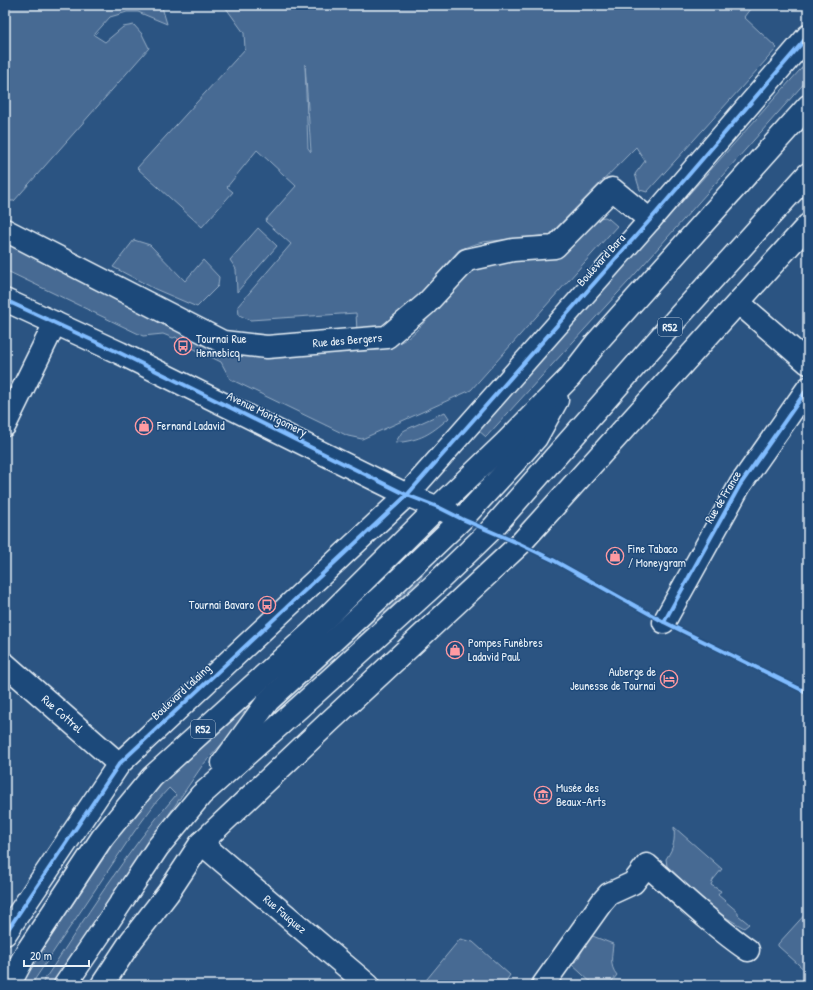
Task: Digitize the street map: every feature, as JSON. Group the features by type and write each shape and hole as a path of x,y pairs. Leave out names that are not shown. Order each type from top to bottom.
{"street":[{"name":"Boulevard Bara","path":"407,495 650,220 808,36"},
{"name":"R52","path":"9,985 26,953 102,838 152,777 311,633 506,442 570,376 597,342 808,106"},
{"name":"R52","path":"201,795 314,695 433,586 491,530 566,447 680,315 808,174"},
{"name":"Rue des Bergers","path":"5,230 223,342 267,347 387,337 426,304 467,260 513,250 555,246 612,189 650,220"},
{"path":"102,985 131,942 168,893 201,843 520,544 808,225"},
{"name":"Avenue Montgomery","path":"5,300 120,353 407,495 438,507 520,544"},
{"path":"739,303 808,363"},
{"path":"5,425 55,323"},
{"name":"R52","path":"65,985 158,847 201,795 268,701 462,519 536,438 570,376"},
{"name":"Rue de France","path":"664,622 740,485 808,388"},
{"name":"Boulevard Lalaing","path":"5,934 119,764 407,495"},
{"name":"Rue Cottrel","path":"5,664 119,764"},
{"name":"Rue Fauquez","path":"201,843 368,985"},
{"path":"543,985 602,902 609,894 633,883 647,865 733,939 748,950"}],"shaded area":[{"path":"5,5 164,5 162,7 167,24 138,12 127,12 110,17 94,35 105,42 123,27 134,25 142,34 149,48 14,201 5,201"},
{"path":"228,5 753,5 744,17 777,48 647,192 640,190 635,174 645,161 636,147 549,235 483,242 459,250 418,296 383,328 357,332 356,313 250,320 239,315 238,306 291,244 265,221 296,186 257,150 227,187 233,192 202,227 137,168 245,49 244,33 226,8","holes":["305,64 311,152 308,148"]},
{"path":"808,61 808,79 628,282 486,437 478,430"},
{"path":"605,217 617,226 471,390 362,439 348,436 230,379 221,362 182,343 176,337 173,338 163,334 143,336 5,270 5,240 275,357 378,350 395,345 408,338 477,266 566,251 592,224 599,218"},
{"path":"258,228 277,246 237,292 236,269 230,260"},
{"path":"134,240 150,245 185,281 203,260 219,277 218,286 197,307 155,289 113,267"},
{"path":"445,412 449,418 430,433 412,440 395,443 405,430"},
{"path":"403,560 245,718 202,766 52,985 41,985 122,863 176,795 169,788 157,801 134,832 31,985 19,985 125,826 162,781 385,574"},
{"path":"422,569 424,572 420,580 275,715 271,713 271,709"},
{"path":"674,827 722,869 711,885 721,891 718,895 738,912 738,915 749,924 744,928 715,911 667,866 666,859 673,844"},
{"path":"808,911 808,973 778,946 778,944"},
{"path":"590,935 613,944 612,964 614,972 617,975 609,985 594,985 570,963 577,961"},
{"path":"460,939 473,942 510,975 503,985 422,985"}],"cycle path":[{"path":"5,934 119,764 407,495 650,220 808,36"},
{"path":"5,300 120,353 407,495 438,507 553,560 664,622 808,693"},
{"path":"664,622 740,485 808,388"}],"place":[{"name":"Tournai Rue Hennebicq","path":"183,346"},
{"name":"Fernand Ladavid","path":"144,426"},
{"name":"Fine Tabaco / Moneygram","path":"615,556"},
{"name":"Tournai Bavaro","path":"267,605"},
{"name":"Pompes Funèbres Ladavid Paul","path":"455,650"},
{"name":"Auberge de Jeunesse de Tournai","path":"669,679"},
{"name":"Musée des Beaux-Arts","path":"543,795"}]}
